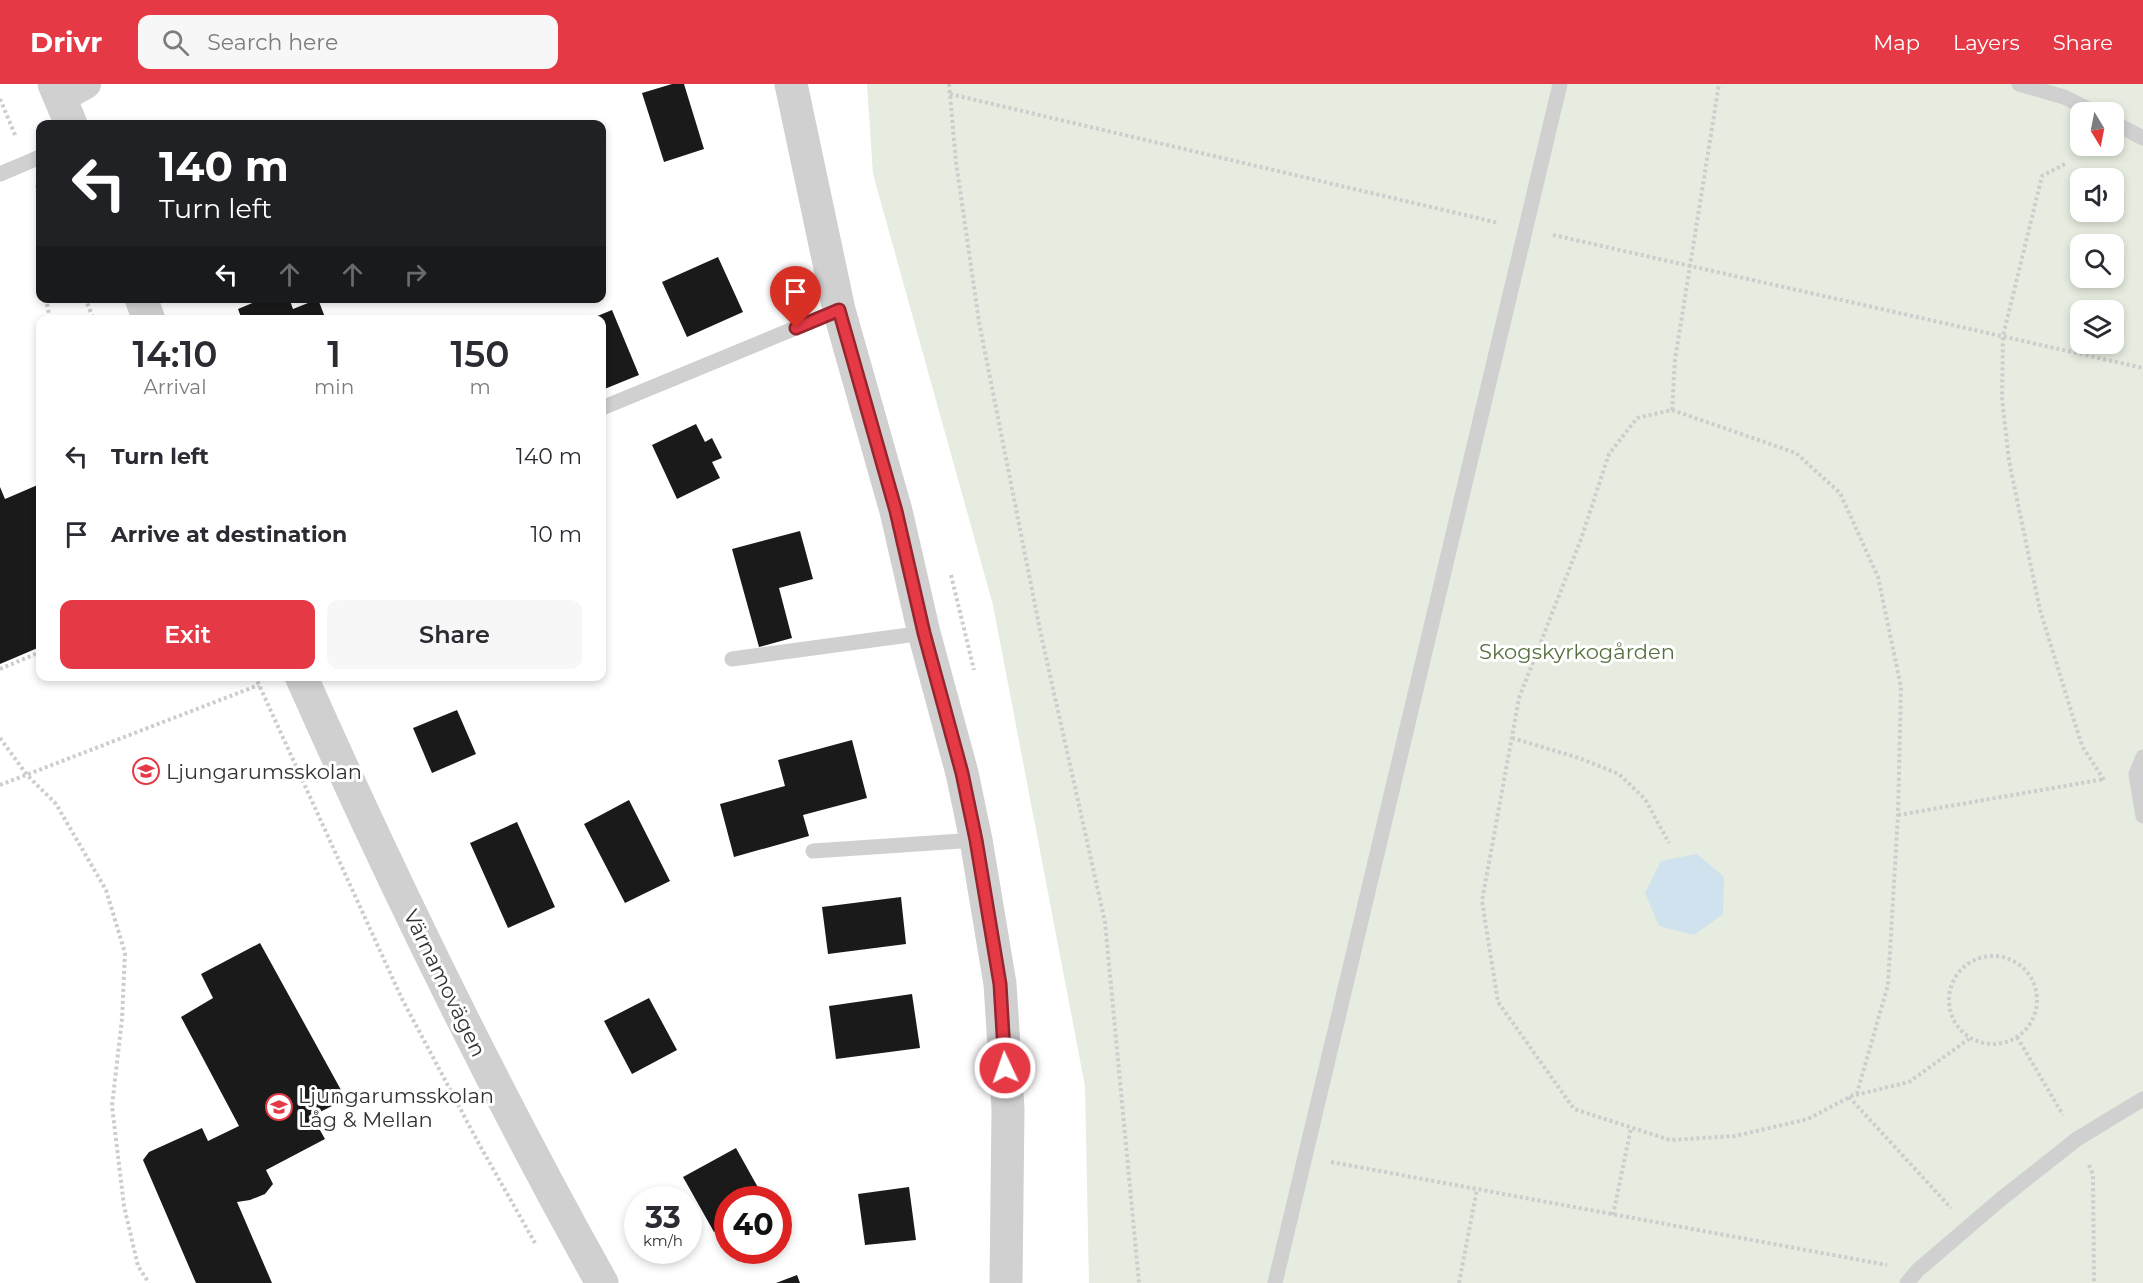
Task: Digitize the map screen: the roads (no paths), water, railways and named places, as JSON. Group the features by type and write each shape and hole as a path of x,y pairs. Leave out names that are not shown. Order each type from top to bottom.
{"street":[{"path":"791,84 839,310 896,511 924,633 962,773 976,840 1000,984 1008,1109 1006,1283"},
{"name":"Värnamovägen","path":"303,681 379,849 505,1104 602,1283"}],"lane":[{"path":"1275,1283 1560,84"},
{"path":"2019,84 2066,90 2081,102"},
{"path":"2124,128 2143,138"},
{"path":"0,174 36,159"},
{"path":"606,406 839,310"},
{"path":"732,659 924,633"},
{"path":"2143,757 2136,774 2143,816"},
{"path":"813,851 976,840"},
{"path":"1907,1283 1918,1270 2001,1199 2077,1139 2143,1099"}],"water":[{"path":"1697,854 1724,877 1723,914 1694,935 1659,926 1645,893 1661,861"}],"place":[{"name":"Ljungarumsskolan","path":"146,771"},
{"name":"Ljungarumsskolan Låg & Mellan","path":"279,1107"}],"park label":[{"name":"Skogskyrkogården","path":"1577,651"}]}
